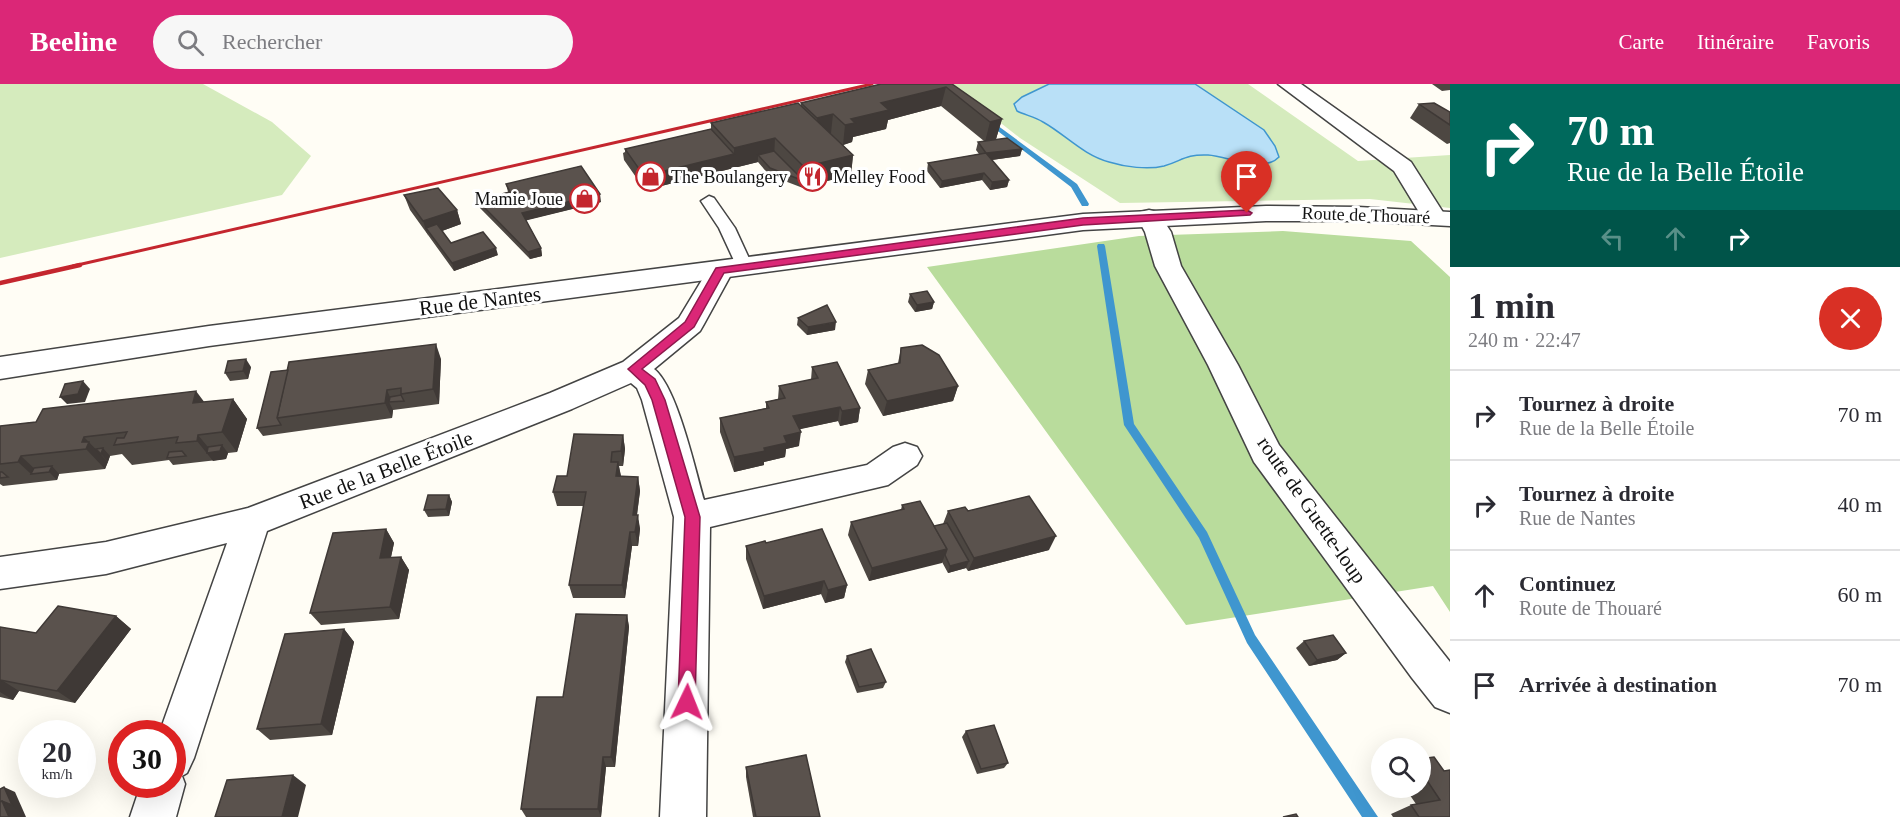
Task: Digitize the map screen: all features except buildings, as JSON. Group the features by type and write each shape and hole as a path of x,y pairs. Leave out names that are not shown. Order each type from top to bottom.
{"street":[{"path":"1288,84 1402,167 1442,218"},
{"name":"Route de Thouaré","path":"960,238 1083,222 1149,217 1317,212 1442,218"},
{"name":"route de Guette-loup","path":"1149,217 1158,232 1168,266 1207,334 1266,453 1426,665 1450,693"},
{"name":"Rue de Nantes","path":"0,368 209,336 960,238"},
{"name":"Rue de la Belle Étoile","path":"0,573 106,558 252,522 561,401 634,369 690,324 732,269"},
{"path":"634,369 650,382 658,400 692,517 683,817"},
{"path":"692,517 876,476 905,456"},
{"path":"185,720 252,522"},
{"path":"153,817 159,798"}],"lane":[{"path":"709,201 727,228 732,269"}],"green space":[{"path":"0,84 203,84 272,122 311,156 282,195 0,258"},
{"path":"951,84 1248,84 1358,161 1450,155 1450,208 1370,199 1120,203 1020,138"},
{"path":"1283,231 1411,241 1450,277 1450,612 1433,586 1186,625 927,267 1139,236"}],"water":[{"path":"1049,84 1195,84 1264,130 1275,146 1279,157 1272,162 1255,164 1200,155 1151,168 1129,167 1109,162 1083,150 1040,120 1017,111 1014,104 1022,97"}],"waterway":[{"path":"988,121 1074,186 1085,204"},
{"path":"1101,246 1129,425 1203,535 1251,639 1371,817"}],"railway":[{"path":"73,266 872,84"},
{"path":"0,283 80,265"}],"place":[{"name":"The Boulangery","path":"650,177"},
{"name":"Melley Food","path":"812,177"},
{"name":"Mamie Joue","path":"584,199"}],"route":[{"path":"687,702 692,517 658,400 650,382 634,369 690,324 720,271 1083,222 1247,213"}]}
